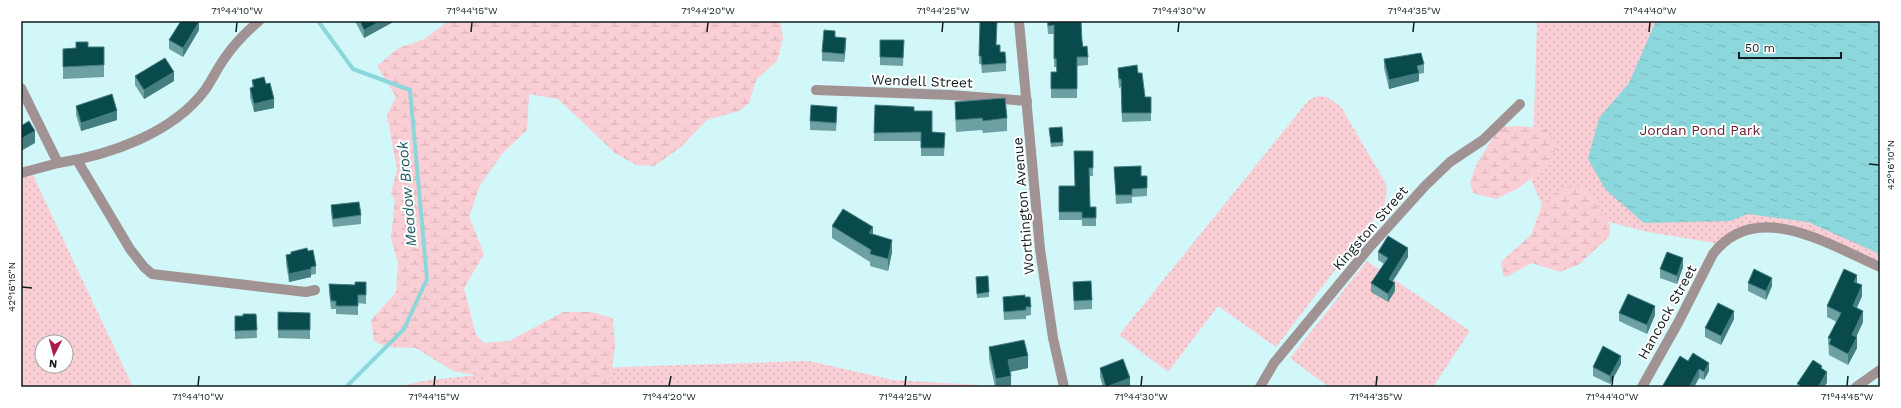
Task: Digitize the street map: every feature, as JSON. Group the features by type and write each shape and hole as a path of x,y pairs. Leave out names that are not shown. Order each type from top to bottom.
{"street":[{"path":"21,173 58,163 77,160 134,141 178,118 188,110 205,89 237,41 260,21"},
{"name":"Worthington Avenue","path":"1019,21 1042,272 1057,359 1064,387"},
{"path":"21,88 58,163"},
{"name":"Wendell Street","path":"816,90 957,95 1027,101"},
{"name":"Kingston Street","path":"1260,387 1274,363 1369,248 1425,186 1450,162 1483,140 1520,104"},
{"path":"77,160 130,249 144,267 152,274 306,292 315,290"},
{"name":"Hancock Street","path":"1642,387 1680,321 1716,251 1721,244 1730,237 1742,231 1754,228 1776,228 1801,233 1880,267"},
{"path":"1856,387 1880,370"}],"green space":[{"path":"448,21 780,21 783,39 777,61 756,80 749,103 739,111 707,120 681,147 654,166 636,165 615,153 558,99 529,94 527,130 502,154 480,185 469,217 484,254 464,288 476,335 484,343 509,341 563,312 591,312 613,318 615,346 609,387 493,387 485,377 453,371 416,348 386,347 374,341 371,320 396,292 398,263 391,238 395,200 391,193 397,169 387,115 396,97 377,66 399,48 425,39"},
{"name":"Jordan Pond Park","path":"1537,21 1880,21 1880,267 1814,238 1754,228 1721,244 1648,232 1542,205 1532,182"},
{"path":"1320,96 1327,97 1341,107 1385,182 1387,190 1384,206 1276,347 1218,306 1168,372 1119,335 1303,107 1310,99"},
{"path":"1519,126 1544,129 1559,145 1541,171 1517,189 1496,199 1473,193 1470,183 1477,163 1500,127"},
{"path":"28,165 133,387 21,387 21,168"},
{"path":"1576,185 1597,199 1598,209 1610,225 1610,236 1578,265 1560,272 1532,263 1506,277 1503,275 1501,262 1531,235 1542,205 1561,189"},
{"path":"1367,261 1470,331 1433,387 1329,387 1290,358"},
{"path":"809,361 893,380 980,385 980,387 396,387 429,380 529,370"}],"water":[{"name":"Jordan Pond Park","path":"1656,21 1880,21 1880,254 1808,222 1748,214 1730,221 1644,223 1605,189 1588,159 1599,118 1629,83"}],"building":[{"path":"181,21 199,22 183,48 169,40"},
{"path":"360,21 381,21 364,30"},
{"path":"980,21 997,21 996,45 1000,45 1000,52 1005,52 1006,63 982,65 981,56 979,56"},
{"path":"1048,21 1081,21 1083,47 1087,46 1088,57 1077,57 1077,89 1051,89 1051,72 1057,72 1056,58 1054,59 1054,25 1048,26"},
{"path":"824,30 835,31 835,37 846,38 844,54 822,52"},
{"path":"880,40 904,40 903,58 880,57"},
{"path":"76,42 88,42 88,47 104,47 104,65 63,67 63,49 76,48"},
{"path":"1421,53 1424,64 1417,66 1419,73 1389,80 1384,59"},
{"path":"165,58 174,72 144,90 135,76"},
{"path":"1137,65 1138,73 1142,73 1145,97 1151,97 1151,113 1122,113 1121,79 1119,79 1118,68"},
{"path":"264,77 266,84 270,83 274,99 254,104 250,88 254,87 252,80"},
{"path":"112,94 117,111 81,123 76,106"},
{"path":"1005,98 1007,118 983,121 982,118 956,120 955,102"},
{"path":"811,105 837,107 836,123 810,121"},
{"path":"875,105 914,107 914,111 932,111 932,132 945,133 944,148 921,148 921,132 874,133"},
{"path":"29,121 35,131 21,139 21,126"},
{"path":"1062,127 1063,142 1051,143 1049,128"},
{"path":"1074,151 1093,151 1093,168 1089,168 1090,207 1096,207 1096,218 1082,218 1082,212 1059,212 1059,186 1075,186"},
{"path":"1141,166 1141,176 1147,176 1147,188 1132,189 1132,195 1116,195 1114,167"},
{"path":"359,202 361,215 333,219 331,205"},
{"path":"843,209 873,227 869,233 892,240 888,259 870,254 871,250 832,226"},
{"path":"1388,236 1408,248 1389,279 1395,283 1388,294 1371,283 1388,258 1378,252"},
{"path":"307,248 308,251 313,250 316,266 311,267 311,269 289,274 286,255 291,254 291,252"},
{"path":"1667,252 1683,258 1677,276 1660,269"},
{"path":"1754,269 1772,278 1766,291 1748,283"},
{"path":"1844,269 1857,275 1854,282 1862,285 1853,306 1863,311 1852,335 1857,337 1848,354 1829,344 1831,339 1828,338 1841,313 1827,306"},
{"path":"988,276 989,292 977,294 976,277"},
{"path":"1091,281 1092,300 1074,301 1073,282"},
{"path":"355,282 366,282 366,295 358,295 358,306 336,306 336,301 331,301 329,284 355,285"},
{"path":"1628,294 1655,306 1647,325 1619,313"},
{"path":"1025,295 1025,297 1030,297 1031,307 1026,307 1026,310 1004,312 1003,297"},
{"path":"1718,303 1734,311 1721,336 1705,328"},
{"path":"278,312 310,313 310,330 278,330"},
{"path":"243,314 256,314 257,330 235,331 235,316 243,316"},
{"path":"1024,340 1028,356 1008,360 1011,376 996,379 989,347"},
{"path":"1603,346 1621,356 1610,376 1593,367"},
{"path":"1693,353 1709,363 1704,372 1699,369 1689,387 1662,387 1680,356 1688,361"},
{"path":"1123,359 1130,378 1106,387 1100,368"},
{"path":"1813,360 1822,366 1821,368 1827,372 1818,387 1798,387 1800,385 1797,384"}],"waterway":[{"name":"Meadow Brook","path":"318,21 353,69 410,90 427,279 404,329 346,387"}]}
